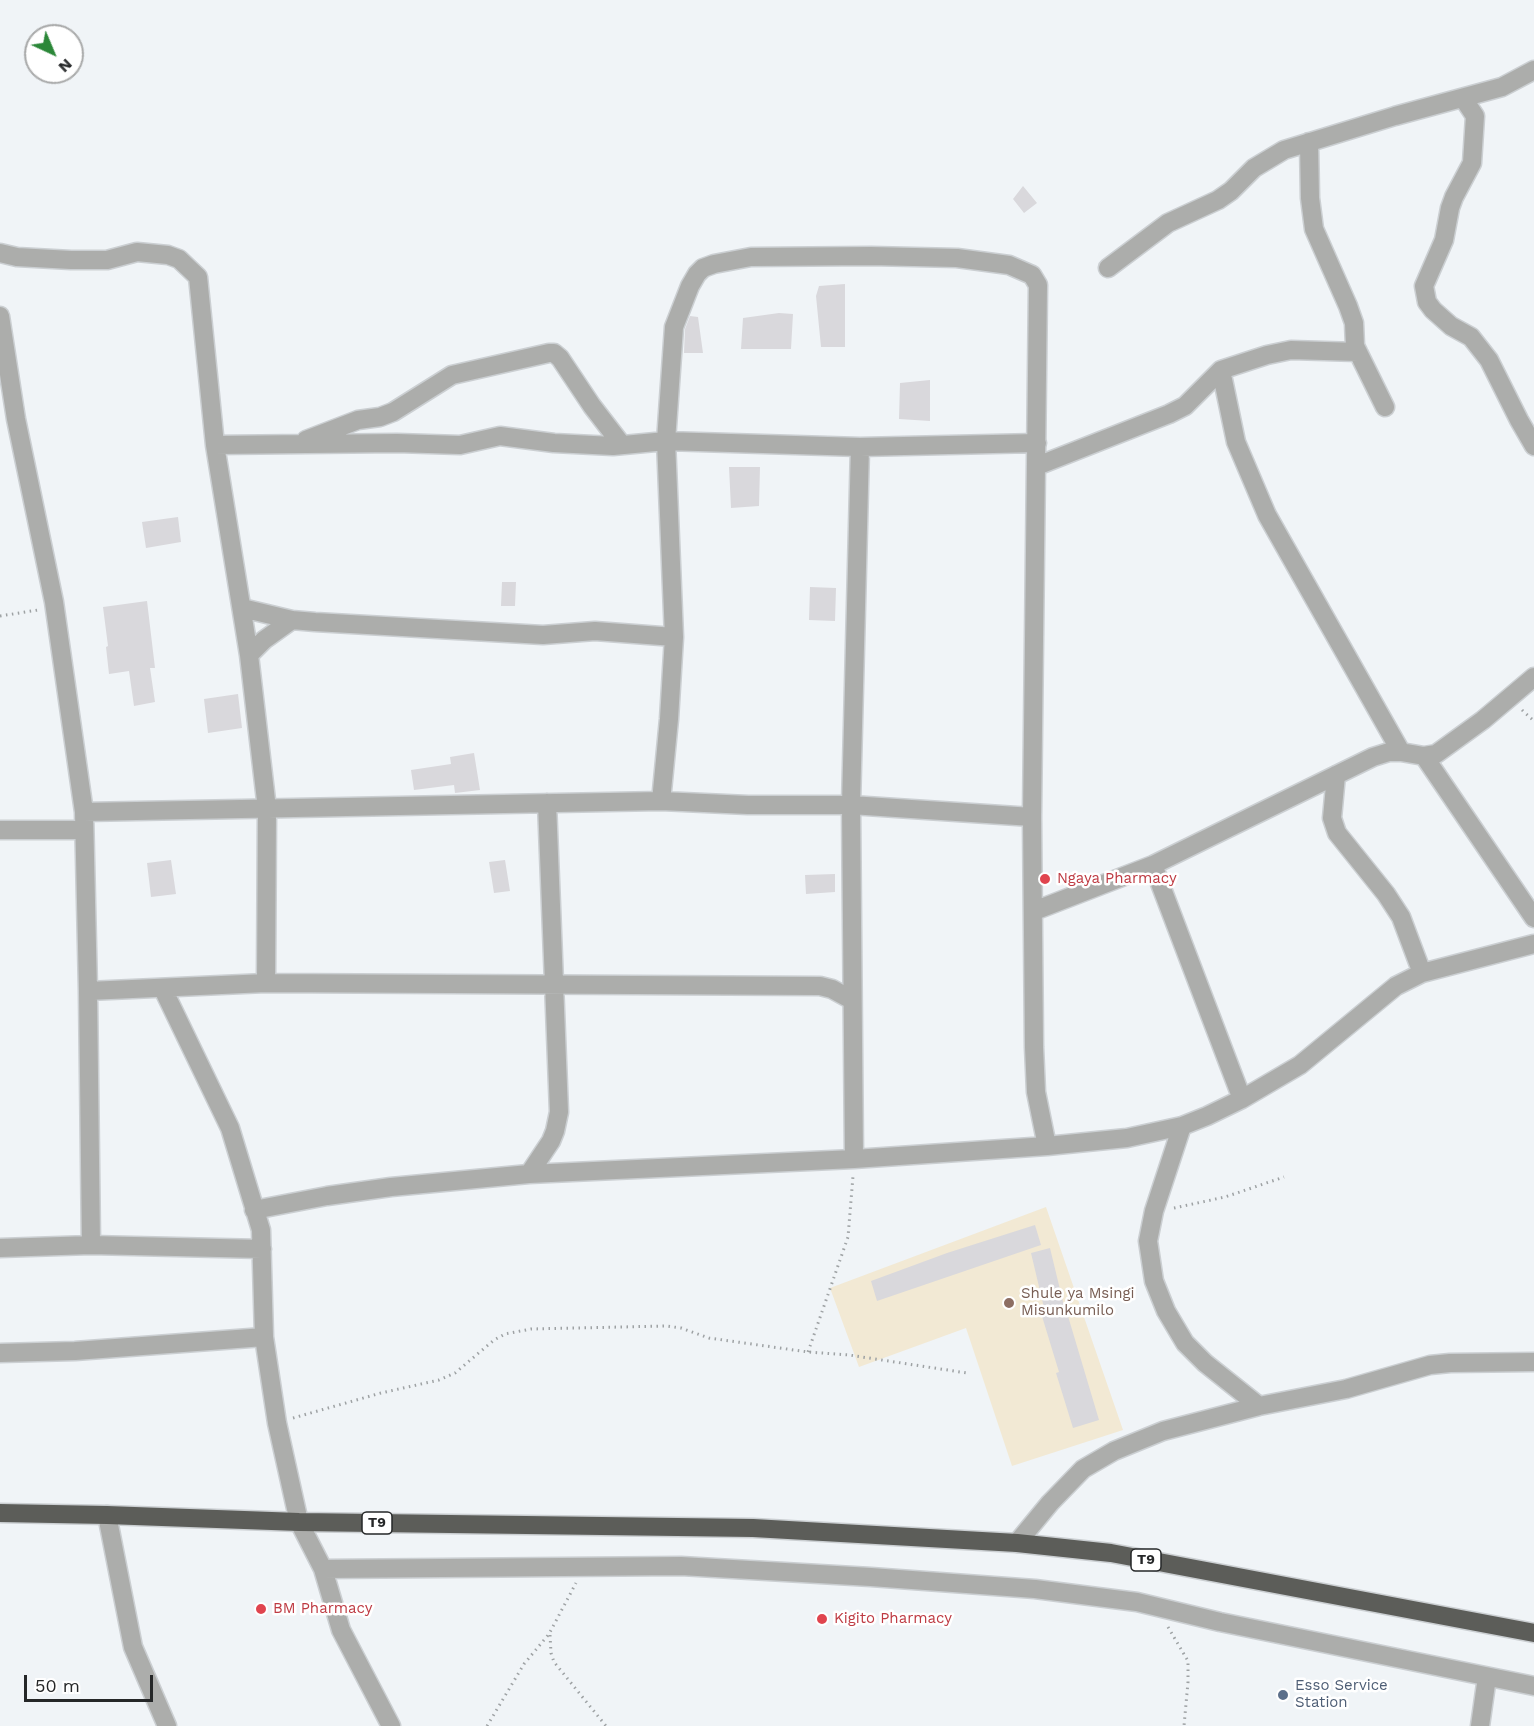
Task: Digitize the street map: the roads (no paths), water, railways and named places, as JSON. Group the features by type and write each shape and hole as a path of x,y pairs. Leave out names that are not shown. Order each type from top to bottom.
{"highway":[{"name":"T9","path":"0,1513 299,1522 753,1528 1017,1543 1111,1553 1534,1633"}],"street":[{"path":"1108,268 1168,223 1218,200 1231,191 1254,168 1284,150 1502,87 1534,70"},
{"path":"1463,98 1474,116 1472,163 1450,208 1444,240 1424,286 1427,302 1451,326 1471,338 1489,360 1526,419 1534,446"},
{"path":"1309,142 1310,198 1314,229 1354,323 1355,346 1385,407"},
{"path":"0,253 17,257 71,260 107,260 136,252 168,255 179,259 194,272 200,282 214,445 249,655 267,809 267,983"},
{"path":"661,801 674,637 666,441 674,327 690,286 703,268 751,257 957,258 1009,265 1032,274 1038,285 1032,817 1036,1092 1047,1146"},
{"path":"0,316 16,419 55,608 84,812 91,1245"},
{"path":"1037,466 1168,414 1185,405 1221,370 1291,350 1358,352"},
{"path":"296,444 358,420 380,417 393,412 452,375 554,353 560,358 622,445"},
{"path":"1221,370 1236,442 1267,515 1401,752"},
{"path":"214,445 397,443 460,445 500,436 554,443 622,445 666,441 860,447 1037,443"},
{"path":"854,1159 851,805 860,447"},
{"path":"242,608 292,620 543,635 595,631 674,637"},
{"path":"249,655 264,640 292,620"},
{"path":"1034,911 1153,865 1373,757 1389,752 1424,756 1445,748 1534,677"},
{"path":"1424,756 1534,918"},
{"path":"1336,775 1332,818 1337,833 1386,894 1401,917 1422,973"},
{"path":"84,812 661,801 748,805 851,805 1032,817"},
{"path":"529,1174 551,1141 559,1112 547,803"},
{"path":"0,830 84,830"},
{"path":"1153,865 1242,1099"},
{"path":"254,1210 392,1187 529,1174 854,1159 1047,1146 1127,1138 1182,1126 1242,1099 1300,1065 1396,986 1422,973 1534,944"},
{"path":"820,986 853,965"},
{"path":"88,991 267,983 820,986 832,989 852,1000"},
{"path":"163,989 230,1128 261,1230 264,1337 277,1423 299,1522 323,1569 341,1630 392,1726"},
{"path":"1182,1126 1154,1211 1148,1241 1154,1281 1166,1311 1185,1343 1205,1363 1259,1407"},
{"path":"0,1248 91,1245 262,1249"},
{"path":"0,1353 264,1337"},
{"path":"1017,1543 1050,1503 1083,1469 1114,1451 1164,1431 1259,1407 1346,1389 1430,1365 1534,1362"},
{"path":"107,1515 133,1647 167,1726"},
{"path":"323,1569 681,1566 1035,1589 1137,1602 1220,1622 1534,1686"},
{"path":"1480,1726 1487,1677"}],"place":[{"name":"Ngaya Pharmacy","path":"1045,879"},
{"name":"Shule ya Msingi Misunkumilo","path":"1009,1303"},
{"name":"BM Pharmacy","path":"261,1609"},
{"name":"Kigito Pharmacy","path":"822,1619"},
{"name":"Esso Service Station","path":"1283,1695"}]}
